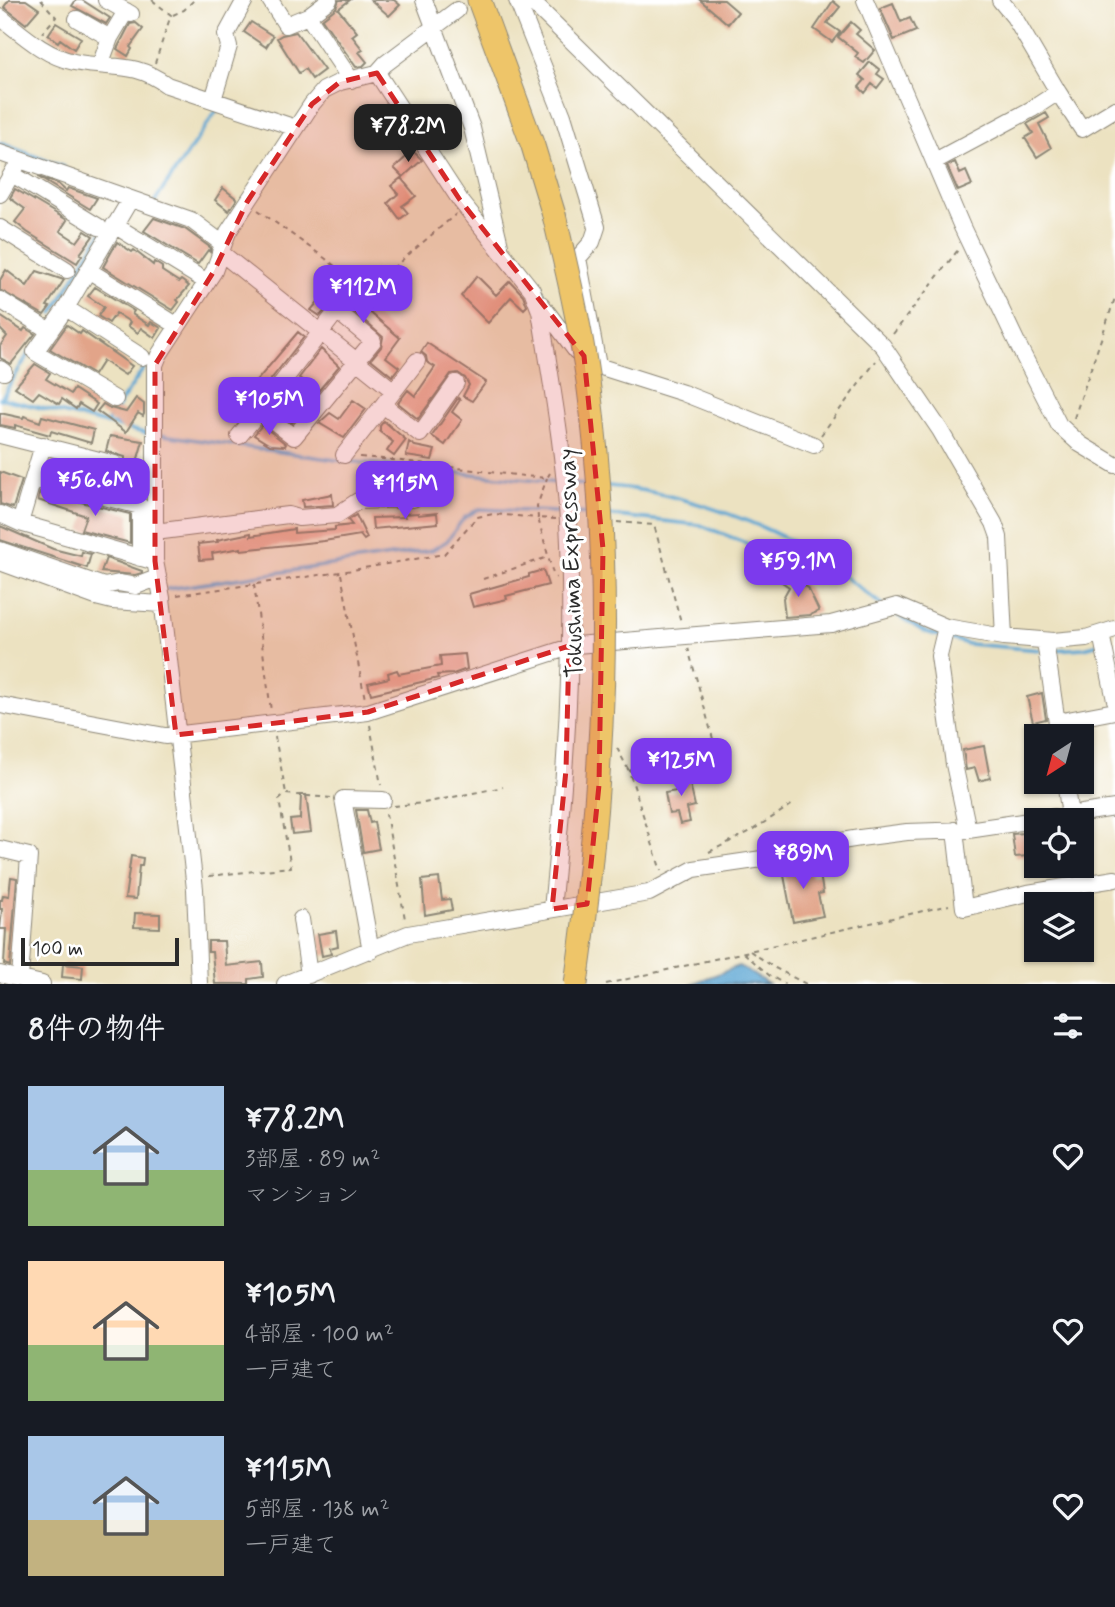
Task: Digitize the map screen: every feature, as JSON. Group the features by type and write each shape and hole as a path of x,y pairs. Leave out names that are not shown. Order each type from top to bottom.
{"highway":[{"name":"Tokushima Expressway","path":"480,0 533,146 554,215 571,286 588,379 603,548 603,701 599,785 576,984"},
{"name":"Tokushima Expressway","path":"463,5 533,146"}],"street":[{"path":"100,65 110,38 128,13 106,0"},
{"path":"213,100 229,46 226,35 245,0"},
{"path":"270,0 286,25 308,16 329,0"},
{"path":"424,0 471,128 503,253"},
{"path":"517,0 563,116 597,227 592,242 578,258 598,366"},
{"path":"530,0 884,348 940,430 995,523 999,537 1004,637"},
{"path":"865,0 968,239 1059,425 1069,436 1115,465"},
{"path":"1000,0 1014,17 1082,129 1115,109"},
{"path":"148,559 155,532 155,365 214,271 221,248 247,202 324,90 377,73 463,5"},
{"path":"308,16 351,80"},
{"path":"0,17 43,51 72,62 140,69 167,85 296,128"},
{"path":"77,19 110,38"},
{"path":"377,73 465,206 576,351 598,366 683,393 814,445"},
{"path":"935,161 1032,109 1058,92"},
{"path":"0,194 8,160"},
{"path":"8,160 191,220 394,391"},
{"path":"8,160 106,226 207,282"},
{"path":"115,399 35,352 66,308 88,270 106,226 130,200"},
{"path":"0,228 67,270"},
{"path":"88,270 178,326"},
{"path":"537,299 561,450 569,557 566,770 552,909"},
{"path":"0,300 50,331"},
{"path":"66,308 142,357"},
{"path":"239,436 337,312 373,341 294,438 260,411"},
{"path":"344,456 416,361"},
{"path":"383,405 420,434 456,383"},
{"path":"0,435 115,464"},
{"path":"20,523 43,445"},
{"path":"33,479 140,506 148,559 161,593 194,878 199,984"},
{"path":"155,532 288,515 299,518 337,515 358,501 413,499"},
{"path":"0,514 20,523 148,559"},
{"path":"0,550 11,563 106,593 161,593"},
{"path":"106,593 118,583 161,593"},
{"path":"0,705 165,736 176,735 368,712 569,646 831,624 897,606 943,635 1004,637 1046,648 1086,638 1107,637 1115,700"},
{"path":"943,635 939,656 961,830 964,908 1028,893 1115,879"},
{"path":"1046,648 1057,724"},
{"path":"1073,724 1115,710"},
{"path":"371,951 344,799 383,800"},
{"path":"1094,811 1115,808"},
{"path":"285,984 305,979 408,934 649,892 666,886 694,869 762,859 860,838 907,832 961,830 1024,821"},
{"path":"0,849 29,856 20,978"},
{"path":"302,919 305,979"},
{"path":"0,974 42,984"}],"path":[{"path":"39,37 56,17 41,0"},
{"path":"152,0 171,15"},
{"path":"171,15 184,10 194,0"},
{"path":"152,74 171,15"},
{"path":"247,202 366,291 465,206"},
{"path":"814,445 968,239"},
{"path":"1069,436 1092,360 1115,298"},
{"path":"161,593 254,584 444,554 477,517 494,514 538,518 537,506 561,450"},
{"path":"344,456 430,463 547,478"},
{"path":"483,579 549,556"},
{"path":"341,572 383,800"},
{"path":"254,584 273,723 286,794"},
{"path":"629,771 713,739 684,636"},
{"path":"616,744 629,771 666,886"},
{"path":"408,934 385,807 424,803 503,787"},
{"path":"194,878 290,867 279,800 286,794 344,799"},
{"path":"694,869 705,855 751,831 793,804"},
{"path":"606,984 963,902"},
{"path":"749,951 806,984"},
{"path":"743,952 770,976 785,984"}],"highlighted area":[{"path":"377,73 460,200 584,356 603,549 599,785 587,904 552,909 566,770 569,646 368,712 176,735 155,561 155,365 214,271 247,202 312,104 340,82"}],"water":[{"path":"739,966 768,984 691,984"}],"building":[{"path":"9,0 26,0 39,9 26,24 4,7"},
{"path":"76,0 82,0 110,18 106,24 72,6"},
{"path":"339,0 350,0 338,9 357,32 352,36 363,50 359,52 367,62 363,66 356,67 322,19 336,8"},
{"path":"371,0 394,0 400,5 389,16"},
{"path":"700,0 724,0 738,12 728,24"},
{"path":"833,1 840,7 827,23 840,32 832,42 814,29"},
{"path":"893,3 901,22 910,18 916,31 894,40 880,8"},
{"path":"251,22 273,36 266,47 244,32"},
{"path":"851,22 860,30 856,34 875,50 864,63 855,57 858,53 838,37"},
{"path":"56,23 81,38 74,49 60,39 58,42 48,35"},
{"path":"136,23 143,29 130,47 132,49 128,56 117,49 130,24"},
{"path":"296,32 324,70 312,79 305,69 299,73 277,38"},
{"path":"870,62 880,70 877,74 884,79 877,88 872,84 865,93 859,87 865,80 859,75"},
{"path":"1046,113 1049,118 1039,124 1051,148 1037,157 1025,138 1033,133 1027,124"},
{"path":"413,151 422,160 403,177 394,168"},
{"path":"955,162 960,174 966,171 972,185 958,191 947,166"},
{"path":"38,177 58,184 66,191 68,188 97,198 90,209"},
{"path":"401,178 416,196 402,206 408,213 400,219 388,203 398,194 391,186"},
{"path":"223,188 237,199 229,211 215,200"},
{"path":"15,189 67,220 60,231 77,242 85,231 93,236 77,263 15,222 25,209 10,198"},
{"path":"154,218 185,229 211,248 210,252 208,250 198,264 144,231"},
{"path":"117,242 132,252 134,250 153,265 154,262 162,267 162,271 189,286 177,300 179,302 173,310 103,267"},
{"path":"6,270 27,286 37,271 64,280 44,315 0,290 0,280"},
{"path":"477,276 496,295 510,281 523,295 527,306 524,309 511,297 488,323 461,296"},
{"path":"333,284 400,338 386,357 399,367 392,376 371,359 381,347 383,337 344,303 333,302 320,316 311,310"},
{"path":"95,287 134,311 132,314 149,325 151,322 161,328 155,338 141,328 138,333 128,326 130,322 116,313 109,323 98,316 104,307 88,296"},
{"path":"0,316 23,331 25,328 35,334 11,364 0,358 0,346 7,336 0,329"},
{"path":"67,325 80,334 82,331 132,366 125,375 103,361 94,375 50,349"},
{"path":"298,332 304,337 240,419 234,414 248,397 246,396 253,385"},
{"path":"427,343 486,382 472,401 463,396 469,385 465,378 458,373 451,374 418,419 398,403 408,390 415,396 435,367 427,362 426,356 421,352"},
{"path":"321,349 339,366 292,423 275,409 278,405 288,413 298,400 294,397 305,382 299,378"},
{"path":"35,364 50,373 46,379 71,394 74,389 97,404 92,412 79,404 76,409 62,399 59,404 39,392 33,399 15,387"},
{"path":"136,398 144,404 144,414 143,416 138,413 126,432 97,411 103,404 126,412"},
{"path":"458,398 460,400 452,412 462,420 445,445 432,436"},
{"path":"353,400 366,409 344,438 319,423 330,413 339,419"},
{"path":"0,413 23,418 24,416 40,422 42,416 94,430 91,443 51,431 50,435 15,425 15,428 0,425"},
{"path":"384,421 406,440 394,456 387,451 393,442 380,432"},
{"path":"262,425 286,444 285,446 270,445 254,435"},
{"path":"110,436 143,441 137,462 143,464 138,480 141,481 139,495 46,471 49,461 85,467 118,478 125,467 125,457 106,451"},
{"path":"409,442 435,450 432,460 406,456"},
{"path":"0,472 22,480 13,508 0,504"},
{"path":"410,474 438,479 437,489 403,484 382,485 382,475"},
{"path":"40,492 130,514 130,543 81,530 86,516 38,500"},
{"path":"332,494 333,505 303,507 302,500"},
{"path":"437,513 438,523 373,529 372,518 405,517 404,514"},
{"path":"356,515 367,538 364,540 360,535 241,548 212,553 213,559 200,560 198,544 218,542 217,540 251,533 251,536 294,529 294,533 335,530 335,527 352,525 348,520"},
{"path":"0,526 53,549 81,556 82,552 91,554 87,568 0,540"},
{"path":"106,558 142,573 135,575 101,572"},
{"path":"543,570 548,585 473,607 469,594 529,577 529,574"},
{"path":"788,574 808,588 819,611 810,615 785,617 783,598 789,587 782,582"},
{"path":"465,654 467,669 371,694 368,683 389,678 388,673 397,670 399,674 441,666 440,656"},
{"path":"1042,693 1046,719 1033,722 1027,697"},
{"path":"984,746 990,778 979,781 975,768 966,770 963,750"},
{"path":"686,766 695,806 687,808 690,822 680,824 677,813 669,814 665,793 682,790 679,767"},
{"path":"301,795 306,795 311,832 292,834 290,820 300,819"},
{"path":"356,810 367,810 370,823 374,822 379,849 363,852"},
{"path":"1024,833 1024,856 1015,857 1012,834"},
{"path":"131,856 143,858 142,866 139,866 136,899 125,898"},
{"path":"807,859 811,876 820,874 823,893 818,894 823,916 793,922 782,865"},
{"path":"11,877 17,878 10,966 4,964 6,929 0,929 0,900 3,895 9,896"},
{"path":"439,878 442,900 450,899 452,910 425,915 422,880"},
{"path":"135,913 160,914 160,928 134,927"},
{"path":"336,931 338,946 330,948 331,954 322,956 318,934"},
{"path":"208,941 224,941 226,966 262,962 263,977 249,979 249,984 215,984 212,952 208,952"},
{"path":"63,964 83,966 82,979 62,977"}],"waterway":[{"path":"155,201 217,110"},
{"path":"0,143 63,167"},
{"path":"464,193 485,219"},
{"path":"53,313 101,233"},
{"path":"513,253 538,283 547,300"},
{"path":"1,399 29,353"},
{"path":"106,424 148,362"},
{"path":"0,398 149,436"},
{"path":"163,435 336,460 557,483"},
{"path":"571,484 589,485"},
{"path":"608,486 681,499 754,524 809,552 882,605"},
{"path":"167,589 432,550 447,541 464,518 479,509 558,512"},
{"path":"573,513 593,514"},
{"path":"608,515 700,525 748,544"},
{"path":"894,613 923,631 940,636"},
{"path":"948,638 968,644 1041,650"},
{"path":"1052,650 1099,644"}]}
